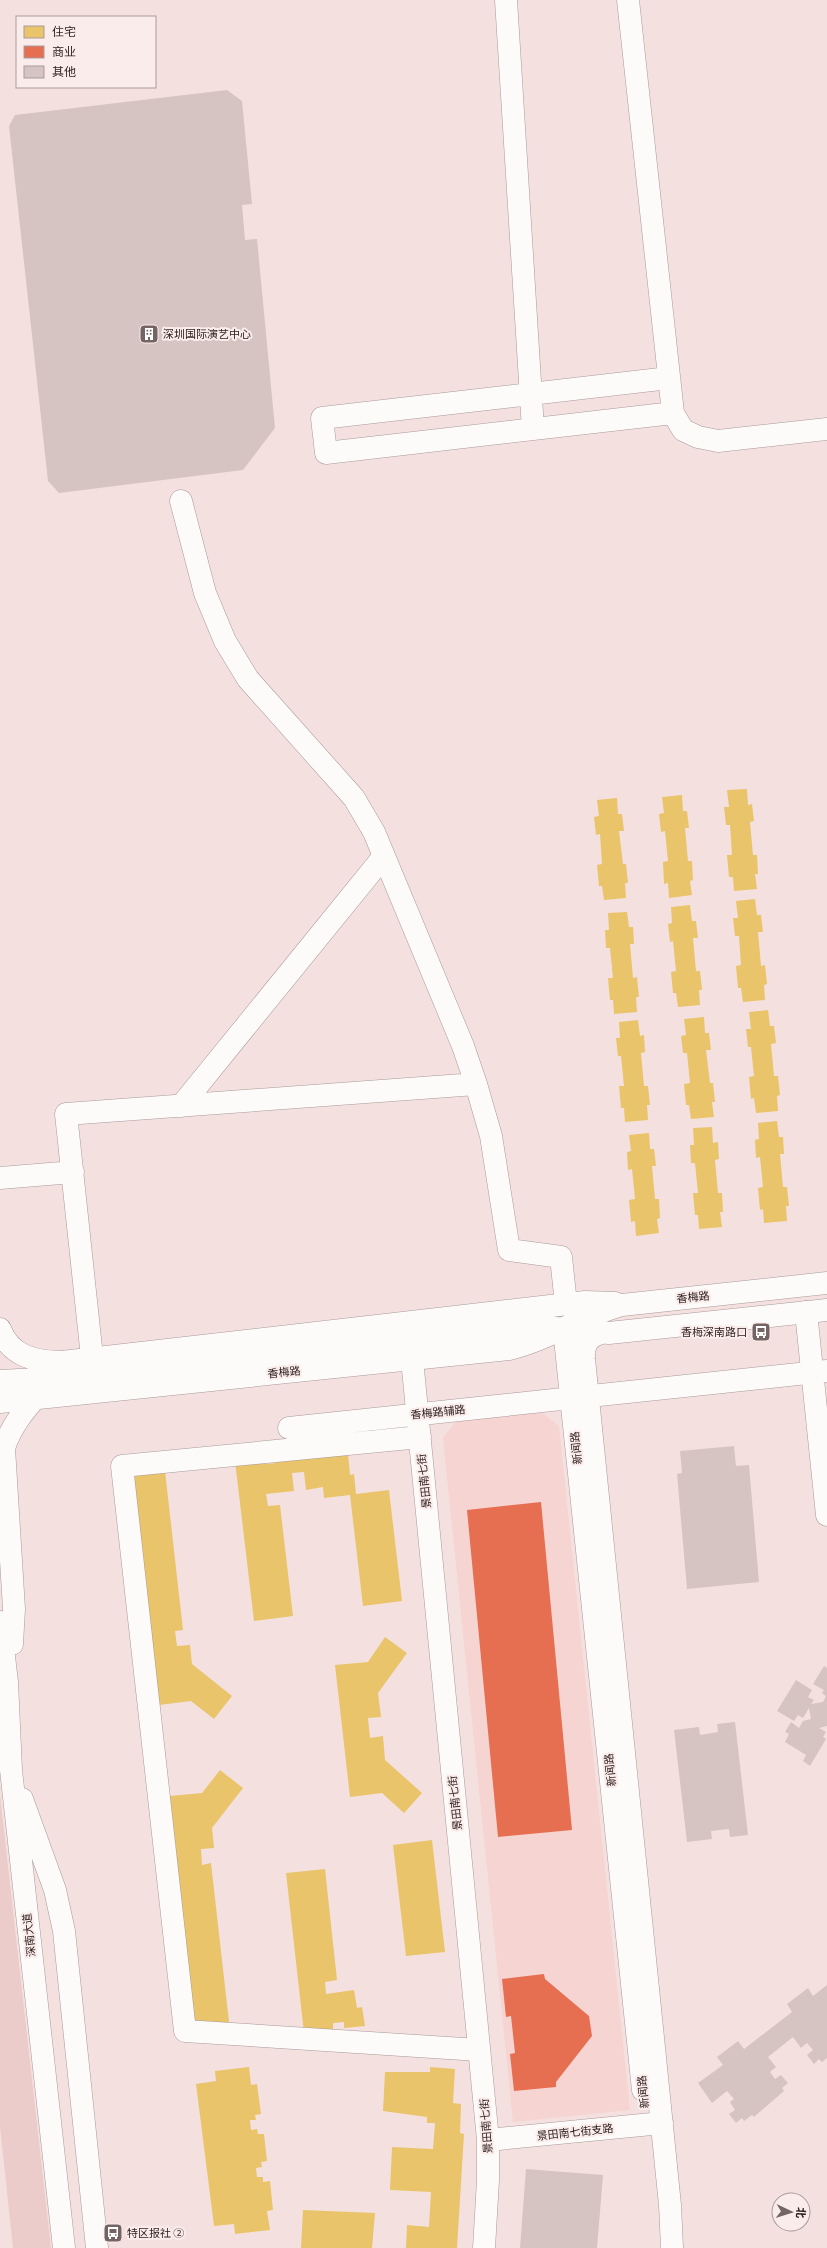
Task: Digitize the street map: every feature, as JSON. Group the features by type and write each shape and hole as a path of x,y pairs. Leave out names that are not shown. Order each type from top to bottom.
{"main road":[{"path":"506,0 529,394 533,429"},
{"path":"628,0 673,414 683,430 698,437 718,441 827,429"},
{"path":"669,378 322,418 326,453 673,414"},
{"path":"181,501 206,593 225,641 248,679 354,798 374,832 463,1046 476,1084 491,1136 509,1250 561,1257 566,1304"},
{"path":"181,1106 384,856"},
{"path":"92,1357 66,1114 476,1084"},
{"path":"0,1178 73,1172"},
{"name":"香梅路","path":"0,1402 509,1349 537,1341 596,1314 622,1305 827,1283"},
{"path":"0,1329 8,1343 30,1359 43,1362 566,1304 600,1301 622,1305"},
{"path":"817,1311 827,1515"},
{"name":"香梅路","path":"0,1381 56,1378 516,1328 533,1327 601,1333 817,1311"},
{"name":"新闻路","path":"564,1329 571,1332 579,1342 584,1359"},
{"name":"新闻路","path":"564,1329 579,1398 654,2124 658,2248"},
{"name":"新闻路","path":"579,1398 587,1341 593,1336 601,1333"},
{"name":"景田南七街","path":"412,1359 488,2140 488,2180 484,2248"},
{"name":"香梅路辅路","path":"289,1428 819,1372"},
{"path":"7,1682 13,1638 14,1608 4,1448 8,1434 24,1411 56,1378"},
{"path":"420,1437 122,1466 185,2031 479,2050"},
{"name":"深南大道","path":"0,1622 7,1682 11,1770 64,2248"},
{"path":"11,1770 50,1874 64,1931 97,2248"},
{"name":"新闻路","path":"654,2124 670,2204 672,2248"},
{"name":"景田南七街支路","path":"488,2140 654,2124"}],"shaded area":[{"path":"540,1411 559,1426 630,2110 513,2122 443,1438 458,1419"},
{"path":"0,1795 51,2248 13,2248 0,2127"}],"building: 住宅":[{"path":"747,789 748,805 752,804 754,821 750,822 753,855 757,855 758,874 755,874 757,889 734,891 733,877 729,877 727,855 732,855 730,825 726,825 724,807 729,807 727,790"},
{"path":"682,795 683,811 687,811 689,828 685,828 688,861 692,861 693,880 690,881 692,895 669,898 668,883 664,884 663,862 668,861 665,831 661,832 659,814 664,813 662,797"},
{"path":"617,798 618,814 622,814 624,831 619,831 623,864 626,864 628,883 625,883 626,898 604,900 602,886 599,886 597,865 602,864 600,834 596,835 594,817 599,816 597,800"},
{"path":"755,899 757,915 761,915 763,932 758,932 761,966 765,965 767,984 764,985 765,1000 743,1002 741,988 738,988 736,966 741,965 739,936 735,936 733,918 738,918 736,901"},
{"path":"690,905 692,921 696,921 698,938 693,938 696,971 700,971 702,990 699,990 700,1005 678,1007 676,993 673,993 671,972 676,971 673,941 670,942 668,924 672,923 671,907"},
{"path":"627,912 629,927 633,927 634,944 630,944 633,978 637,977 639,997 636,997 637,1012 614,1014 613,1000 610,1000 608,978 613,978 610,948 606,948 605,930 609,930 608,913"},
{"path":"768,1010 770,1026 774,1026 776,1043 771,1044 774,1076 778,1076 780,1095 777,1096 778,1111 756,1113 754,1098 751,1099 749,1077 754,1076 751,1047 748,1047 746,1029 751,1029 749,1012"},
{"path":"704,1017 705,1033 709,1033 711,1050 706,1050 710,1083 713,1083 715,1102 712,1102 714,1117 691,1119 689,1105 686,1105 684,1084 690,1083 687,1053 683,1053 681,1036 686,1035 684,1019"},
{"path":"638,1020 640,1036 644,1035 645,1052 641,1053 644,1086 648,1086 650,1105 647,1105 648,1120 625,1122 624,1108 621,1108 619,1086 624,1086 621,1056 618,1056 616,1038 620,1038 619,1022"},
{"path":"777,1121 779,1137 783,1137 784,1154 780,1154 783,1187 787,1187 789,1206 786,1206 787,1221 764,1223 763,1209 760,1210 758,1188 763,1187 760,1157 756,1158 755,1140 759,1139 758,1123"},
{"path":"712,1127 713,1143 718,1142 719,1159 715,1160 718,1193 722,1193 723,1212 720,1212 722,1227 699,1229 698,1215 695,1215 693,1193 698,1193 695,1163 691,1163 690,1145 694,1145 693,1128"},
{"path":"649,1133 650,1149 654,1149 656,1166 652,1166 655,1199 659,1199 660,1218 657,1219 659,1233 636,1236 635,1221 631,1222 629,1200 635,1199 632,1169 628,1170 627,1152 631,1151 629,1135"},
{"path":"316,1451 317,1458 348,1454 350,1475 354,1474 356,1494 389,1490 402,1601 363,1606 350,1495 324,1498 323,1487 306,1490 304,1472 292,1473 294,1491 266,1494 268,1506 280,1505 293,1616 254,1621 235,1461 265,1458 266,1464 276,1463 276,1456"},
{"path":"165,1471 183,1630 175,1631 177,1646 190,1645 192,1664 232,1696 214,1719 191,1701 159,1705 126,1475"},
{"path":"385,1637 407,1653 378,1693 381,1717 368,1718 370,1738 383,1736 385,1760 422,1793 404,1813 382,1793 350,1797 335,1665 368,1662"},
{"path":"220,1770 243,1788 212,1828 214,1848 201,1849 202,1865 211,1863 229,2022 191,2027 171,1859 177,1859 170,1796 202,1793"},
{"path":"432,1840 445,1952 406,1956 393,1845"},
{"path":"325,1869 337,1980 325,1982 326,1994 354,1990 357,2008 362,2007 365,2026 344,2028 344,2022 333,2023 333,2029 304,2033 286,1873"},
{"path":"249,2067 251,2085 257,2084 261,2114 255,2115 256,2120 250,2120 251,2130 257,2129 258,2134 264,2134 267,2161 261,2162 262,2167 256,2168 257,2177 263,2177 263,2182 270,2181 273,2210 267,2211 270,2230 235,2234 234,2224 214,2226 196,2084 216,2081 215,2071"},
{"path":"430,2067 455,2069 453,2103 461,2104 460,2133 464,2134 457,2248 406,2248 407,2225 429,2227 431,2192 390,2190 392,2147 433,2149 435,2123 427,2123 427,2117 383,2111 385,2072 430,2072"},
{"path":"303,2210 375,2213 372,2248 301,2248"}],"building: 商业":[{"path":"541,1502 572,1830 498,1837 467,1510"},
{"path":"544,1974 545,1979 589,2016 592,2036 556,2082 556,2087 514,2091 510,2054 515,2053 511,2016 506,2017 502,1979"}],"building: 其他":[{"name":"深圳国际演艺中心","path":"227,90 242,101 252,204 242,205 245,240 257,239 275,428 243,470 59,493 48,481 9,126 15,115"},
{"path":"734,1446 736,1466 749,1465 759,1582 687,1589 677,1474 682,1473 680,1451"},
{"path":"824,1666 827,1668 827,1726 819,1728 826,1732 823,1737 826,1739 810,1766 803,1761 806,1755 785,1742 789,1734 785,1732 791,1722 799,1728 803,1721 811,1719 809,1708 803,1718 798,1715 794,1721 777,1711 796,1680 812,1690 808,1697 814,1700 811,1704 823,1702 826,1696 822,1693 824,1690 813,1684"},
{"path":"735,1722 748,1835 730,1837 729,1829 711,1831 712,1839 687,1842 674,1730 699,1727 700,1735 718,1732 717,1724"},
{"path":"827,1985 827,2058 822,2062 819,2059 814,2064 807,2055 813,2050 807,2043 801,2048 793,2037 768,2057 776,2067 770,2072 775,2079 781,2075 788,2083 782,2088 784,2091 754,2117 752,2115 744,2121 742,2118 736,2123 729,2114 735,2110 730,2102 734,2099 727,2091 712,2103 698,2083 723,2065 717,2057 738,2041 744,2049 792,2012 787,2004 808,1988 813,1996"},
{"path":"526,2169 603,2175 597,2248 520,2248"}],"place":[{"name":"深圳国际演艺中心","path":"149,334"},
{"name":"香梅深南路口","path":"761,1332"},
{"name":"特区报社 ②","path":"113,2233"}]}
